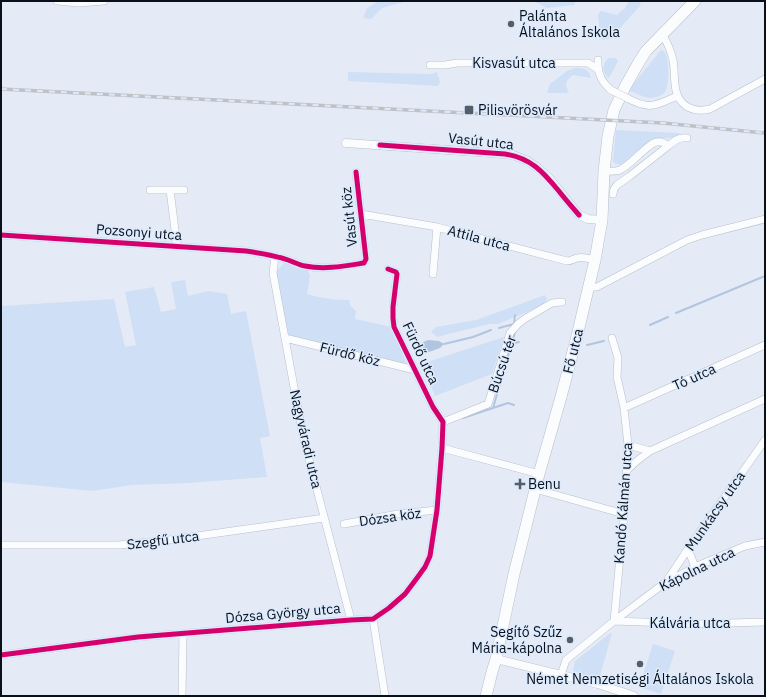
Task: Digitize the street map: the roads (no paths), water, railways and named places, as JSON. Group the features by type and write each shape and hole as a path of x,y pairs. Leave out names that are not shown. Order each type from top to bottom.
{"main road":[{"name":"Fő utca","path":"486,696 496,659 514,574 538,474 561,397 595,260 602,220 604,171 608,136 616,104 638,62 646,51 695,1"}],"street":[{"path":"57,1 79,3 104,1"},
{"path":"662,34 669,47 673,60 677,96 684,105 690,108 704,111 717,106 765,79"},
{"path":"598,60 597,69 603,82 611,90 641,105 656,105 677,96"},
{"name":"Kisvasút utca","path":"430,65 457,63 588,63 597,69"},
{"path":"613,194 617,185 675,140 686,138"},
{"path":"604,171 618,171 626,166 652,143 659,141 668,146"},
{"name":"Vasút utca","path":"346,143 492,152 513,155 528,161 549,178 579,215 588,219 602,220"},
{"name":"Vasút köz","path":"275,256 304,266 320,268 364,263 366,259 356,172"},
{"path":"150,190 184,190"},
{"path":"170,190 177,246"},
{"name":"Attila utca","path":"360,214 437,227 570,261 578,258 595,260"},
{"path":"589,287 597,287 687,240 765,219"},
{"path":"433,274 437,227"},
{"name":"Pozsonyi utca","path":"1,235 246,251 275,256"},
{"name":"Nagyváradi utca","path":"275,256 273,273 303,436 351,620"},
{"name":"Fürdő utca","path":"388,270 396,272 397,274 393,307 394,327 433,407 443,422"},
{"name":"Búcsú tér","path":"443,422 488,404 510,333 526,318 552,303 562,302"},
{"name":"Fürdő köz","path":"285,338 415,370"},
{"name":"Kandó Kálmán utca","path":"612,338 618,358 616,377 624,408 628,444 624,514 614,621"},
{"name":"Tó utca","path":"624,408 765,345"},
{"path":"627,470 650,451 765,399"},
{"path":"385,696 373,619 405,594 425,567 430,556 437,510 443,422"},
{"name":"Munkácsy utca","path":"666,582 765,440"},
{"path":"628,444 650,451"},
{"path":"442,448 538,474"},
{"path":"535,489 624,514"},
{"name":"Dózsa köz","path":"344,524 398,514 437,510"},
{"name":"Szegfű utca","path":"1,545 119,545 169,540 324,518"},
{"name":"Kápolna utca","path":"560,675 566,660 614,621 666,582 695,567 745,546 765,542"},
{"path":"688,549 695,567"},
{"name":"Dózsa György utca","path":"1,655 138,637 373,619"},
{"name":"Kálvária utca","path":"614,621 697,624 765,622"},
{"path":"182,696 183,633"},
{"path":"496,659 598,684 634,696"}],"waterway":[{"path":"676,313 765,276"},
{"path":"499,328 514,324 515,315"},
{"path":"650,325 668,317"},
{"path":"444,344 473,337 491,330"},
{"path":"463,418 493,408 515,332"},
{"path":"587,345 604,341"},
{"path":"511,344 519,342"},
{"path":"493,408 508,403 514,405"}],"railway":[{"path":"1,89 663,123 765,133"}],"place":[{"name":"Palánta Általános Iskola","path":"511,24"},
{"name":"Pilisvörösvár","path":"469,110"},
{"name":"Benu","path":"520,484"},
{"name":"Segítő Szűz Mária-kápolna","path":"570,640"},
{"name":"Német Nemzetiségi Általános Iskola","path":"640,664"}]}
